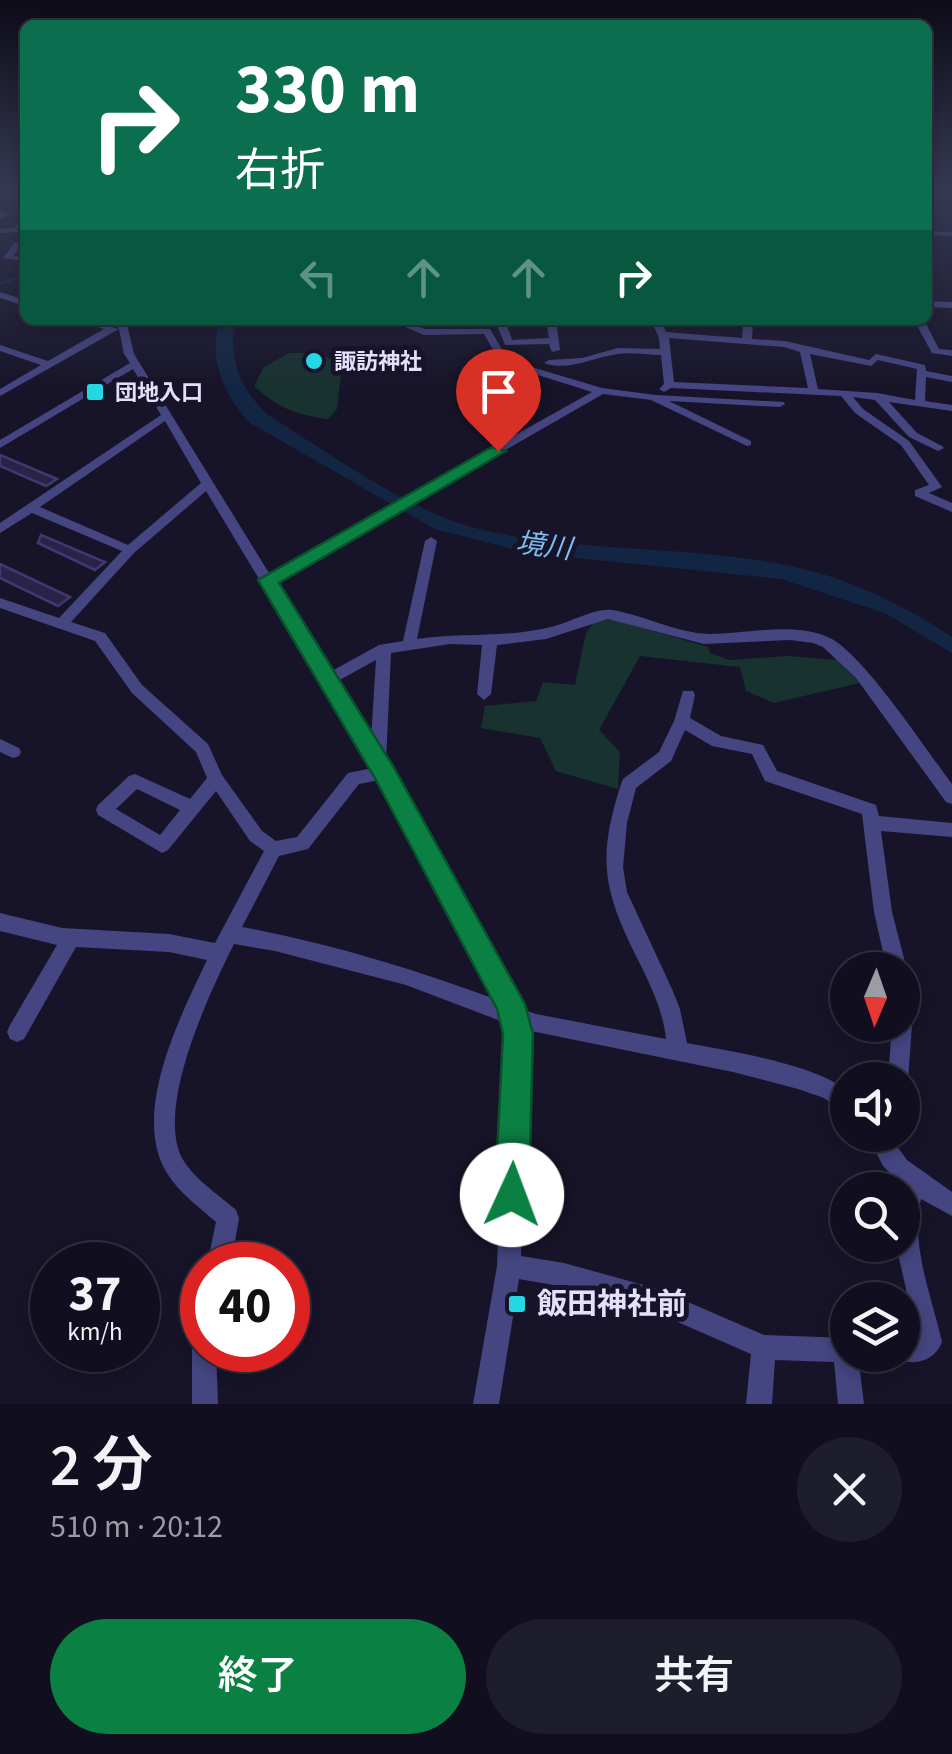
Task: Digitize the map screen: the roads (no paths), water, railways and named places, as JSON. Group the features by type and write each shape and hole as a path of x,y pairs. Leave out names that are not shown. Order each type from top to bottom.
{"street":[{"path":"946,305 952,321"},
{"path":"408,325 424,332 487,331 504,359 546,368 602,390 780,404"},
{"path":"502,325 508,343 555,341"},
{"path":"546,368 555,341 552,325"},
{"path":"658,325 669,385"},
{"path":"747,341 748,325"},
{"path":"922,325 935,351 952,353"},
{"path":"0,393 118,326 134,364 381,768 516,1018 509,1266 486,1404"},
{"path":"663,335 786,344 870,363 876,356 922,367 920,400"},
{"path":"0,348 50,365"},
{"path":"804,350 814,393"},
{"path":"546,368 618,351 666,352"},
{"path":"0,445 134,364"},
{"path":"921,374 952,378"},
{"path":"653,397 669,385 844,393 950,406"},
{"path":"268,580 602,390"},
{"path":"844,393 859,411 905,444 936,487 919,493 952,508"},
{"path":"877,396 914,435 938,448"},
{"path":"653,397 747,443"},
{"path":"0,528 167,415"},
{"path":"63,622 130,550 208,483"},
{"path":"31,508 130,550"},
{"path":"409,644 431,541"},
{"path":"0,603 89,631 106,643 129,680 202,748 216,779 256,836 274,849 302,844 354,778 381,768"},
{"path":"328,680 384,649 450,639 490,640 546,634 608,614 704,639 790,635 814,638 828,643 861,674 952,797"},
{"path":"484,694 490,640"},
{"path":"381,768 384,649"},
{"path":"678,1052 672,1010 621,902 615,876 629,784 665,756 682,721 688,696"},
{"path":"682,721 718,742 757,749 771,776 870,810 892,952"},
{"path":"190,807 134,781 104,810 162,844 216,779"},
{"path":"872,823 952,830"},
{"path":"223,1242 228,1218 178,1171 162,1122 167,1089 224,944 274,849"},
{"path":"0,922 71,938 275,942 406,976 516,1018 678,1052 830,1090"},
{"path":"17,1032 71,938"},
{"path":"883,1152 904,1172"},
{"path":"920,1186 952,1205"},
{"path":"509,1266 564,1275 658,1301 764,1348 830,1350"},
{"path":"920,1297 930,1342 920,1350"},
{"path":"759,1404 764,1348"},
{"path":"205,1372 206,1404"},
{"path":"848,1372 852,1404"}],"water":[{"name":"境川","path":"219,325 236,325 233,347 238,372 250,395 268,415 368,479 450,520 517,537 731,556 815,572 869,591 920,617 952,637 952,653 885,613 781,579 529,553 435,529 250,423 220,375"}],"waterway":[{"path":"0,284 20,277"}],"place":[{"name":"諏訪神社","path":"314,361"},
{"name":"団地入口","path":"95,392"},
{"name":"飯田神社前","path":"517,1304"}]}
